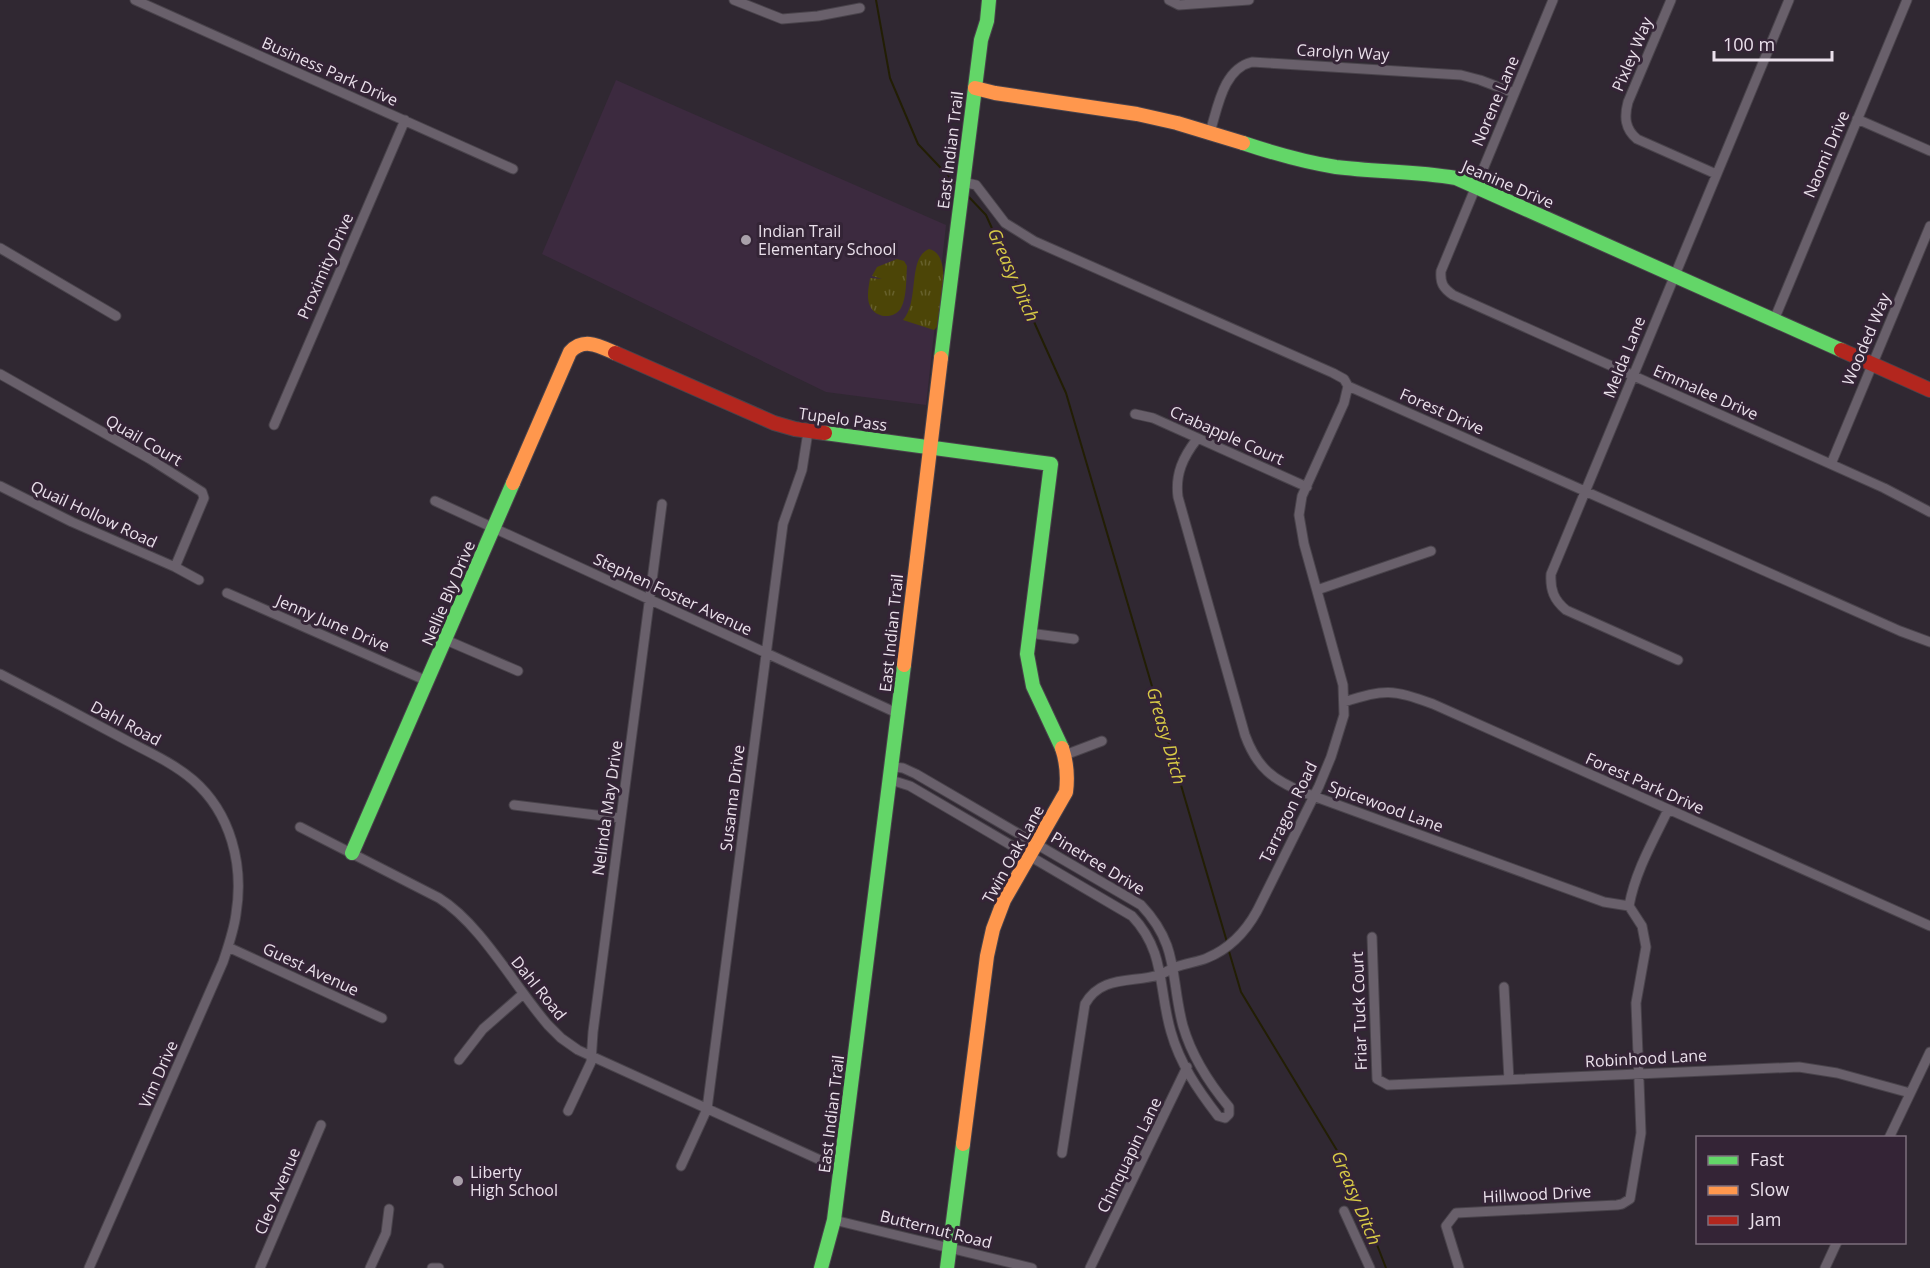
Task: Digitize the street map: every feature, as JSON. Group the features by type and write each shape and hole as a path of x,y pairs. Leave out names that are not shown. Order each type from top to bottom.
{"street":[{"name":"Business Park Drive","path":"135,0 513,169"},
{"path":"734,0 782,19 818,16 860,8"},
{"name":"East Indian Trail","path":"821,1268 834,1220 892,773 929,448 981,40 987,21 989,0"},
{"path":"1169,0 1179,5 1250,0"},
{"name":"Norene Lane","path":"1468,302 1446,290 1440,277 1441,271 1553,0"},
{"name":"Pixley Way","path":"1671,0 1628,102 1625,116 1627,126 1637,139 1716,174"},
{"name":"Melda Lane","path":"1678,660 1566,610 1555,598 1550,583 1551,574 1789,0"},
{"name":"Naomi Drive","path":"1774,320 1907,0"},
{"name":"Carolyn Way","path":"1210,132 1229,78 1237,69 1252,62 1451,74 1480,80 1514,93"},
{"name":"Jeanine Drive","path":"975,88 1157,117 1298,159 1360,169 1438,174 1456,178 1930,390"},
{"path":"1857,119 1930,151"},
{"name":"Proximity Drive","path":"274,424 405,120"},
{"name":"Forest Drive","path":"963,182 972,183 980,189 1005,223 1018,233 1333,373 1344,379 1348,386 1900,631 1930,642"},
{"name":"Wooded Way","path":"1831,464 1930,226"},
{"path":"0,248 116,316"},
{"name":"Emmalee Drive","path":"1468,302 1884,488 1930,512"},
{"name":"Tupelo Pass","path":"576,347 587,343 594,344 774,423 808,432 1051,464"},
{"name":"Nellie Bly Drive","path":"352,853 568,356 576,347"},
{"name":"Quail Court","path":"0,374 150,459 202,492 204,498 175,567"},
{"name":"Tarragon Road","path":"1062,1153 1085,1004 1091,993 1109,984 1160,975 1216,953 1249,926 1314,796 1336,742 1344,715 1343,686 1299,520 1299,510 1306,487 1344,403 1348,386"},
{"name":"Crabapple Court","path":"1135,414 1153,418 1306,487"},
{"name":"Susanna Drive","path":"681,1166 707,1108 783,524 802,470 808,432"},
{"name":"Spicewood Lane","path":"1197,439 1181,464 1177,477 1177,490 1245,735 1253,754 1269,775 1285,785 1314,796 1604,902 1629,906"},
{"name":"Twin Oak Lane","path":"947,1268 987,956 1000,908 1032,848 1066,792 1069,776 1065,755 1033,685 1028,654 1051,464"},
{"name":"Quail Hollow Road","path":"0,486 72,522 175,567"},
{"name":"Stephen Foster Avenue","path":"435,501 899,714"},
{"name":"Nelinda May Drive","path":"568,1111 589,1066 591,1055 662,504"},
{"path":"1317,590 1431,551"},
{"path":"175,567 200,580"},
{"name":"Jenny June Drive","path":"227,593 427,681"},
{"path":"1029,633 1074,639"},
{"path":"446,640 518,671"},
{"name":"Dahl Road","path":"0,674 166,761 193,780 215,804 230,834 238,872 238,887"},
{"name":"Forest Park Drive","path":"1344,702 1383,691 1408,695 1432,704 1930,926"},
{"path":"1065,755 1102,741"},
{"name":"Pinetree Drive","path":"892,773 903,768 916,774 1000,824 1032,848 1132,916 1153,945 1169,1025 1177,1051 1192,1081 1218,1116 1225,1118 1229,1107 1204,1074 1180,1014 1166,940 1158,925 1141,905 1032,848 993,836 909,786 892,773"},
{"path":"514,805 620,818"},
{"path":"1639,1073 1636,1003 1646,940 1642,926 1629,906 1638,872 1668,810"},
{"name":"Dahl Road","path":"300,827 439,898 454,908 474,930 536,1012 561,1038 578,1050 840,1169"},
{"name":"Vim Drive","path":"89,1268 211,991 228,947 236,915 238,887"},
{"name":"Friar Tuck Court","path":"1372,937 1377,1079 1380,1082"},
{"name":"Guest Avenue","path":"228,947 382,1018"},
{"path":"1504,987 1509,1080"},
{"path":"459,1060 483,1029 523,994"},
{"path":"1889,1136 1930,1052"},
{"name":"Chinquapin Lane","path":"1090,1268 1186,1068 1195,1055"},
{"name":"Robinhood Lane","path":"1380,1082 1388,1085 1403,1085 1799,1066 1837,1073 1910,1093"},
{"name":"Hillwood Drive","path":"1459,1268 1446,1226 1456,1213 1617,1205 1626,1202 1631,1197 1641,1133 1639,1073"},
{"name":"Cleo Avenue","path":"260,1268 321,1125"},
{"path":"370,1268 386,1233 389,1209"},
{"path":"1344,1211 1370,1268"},
{"name":"Butternut Road","path":"834,1220 1032,1268"},
{"path":"1825,1268 1837,1244"},
{"path":"432,1268 439,1268"}],"shaded area":[{"name":"Indian Trail Elementary School","path":"616,80 946,225 926,405 826,392 542,254"}],"green space":[{"path":"929,249 937,253 943,271 937,327 934,330 903,320 911,302 918,261"},
{"path":"897,259 904,261 907,266 903,304 894,314 880,315 872,310 869,303 870,278 882,279 872,276 877,267"}],"waterway":[{"name":"Greasy Ditch","path":"876,0 890,78 918,144 956,184"},
{"name":"Greasy Ditch","path":"967,195 986,215 1066,393 1227,942"},
{"name":"Greasy Ditch","path":"1228,948 1241,992 1347,1167 1386,1268"}],"traffic: fast":[{"path":"941,358 981,40 987,21 989,0"},
{"path":"1243,143 1312,163 1336,167 1456,178 1841,350"},
{"path":"825,433 1051,464 1027,654 1033,686 1062,748"},
{"path":"352,853 513,483"},
{"path":"821,1268 834,1220 904,665"},
{"path":"947,1268 963,1144"}],"traffic: slow":[{"path":"975,88 1137,114 1177,123 1243,143"},
{"path":"513,483 570,352 575,347 592,344 615,353"},
{"path":"904,665 941,358"},
{"path":"963,1144 987,956 993,929 1004,900 1066,792 1067,770 1062,748"}],"traffic: jam":[{"path":"1841,350 1930,390"},
{"path":"615,353 774,423 795,429 825,433"}],"place":[{"name":"Indian Trail Elementary School","path":"746,240"},
{"name":"Liberty High School","path":"458,1181"}]}
